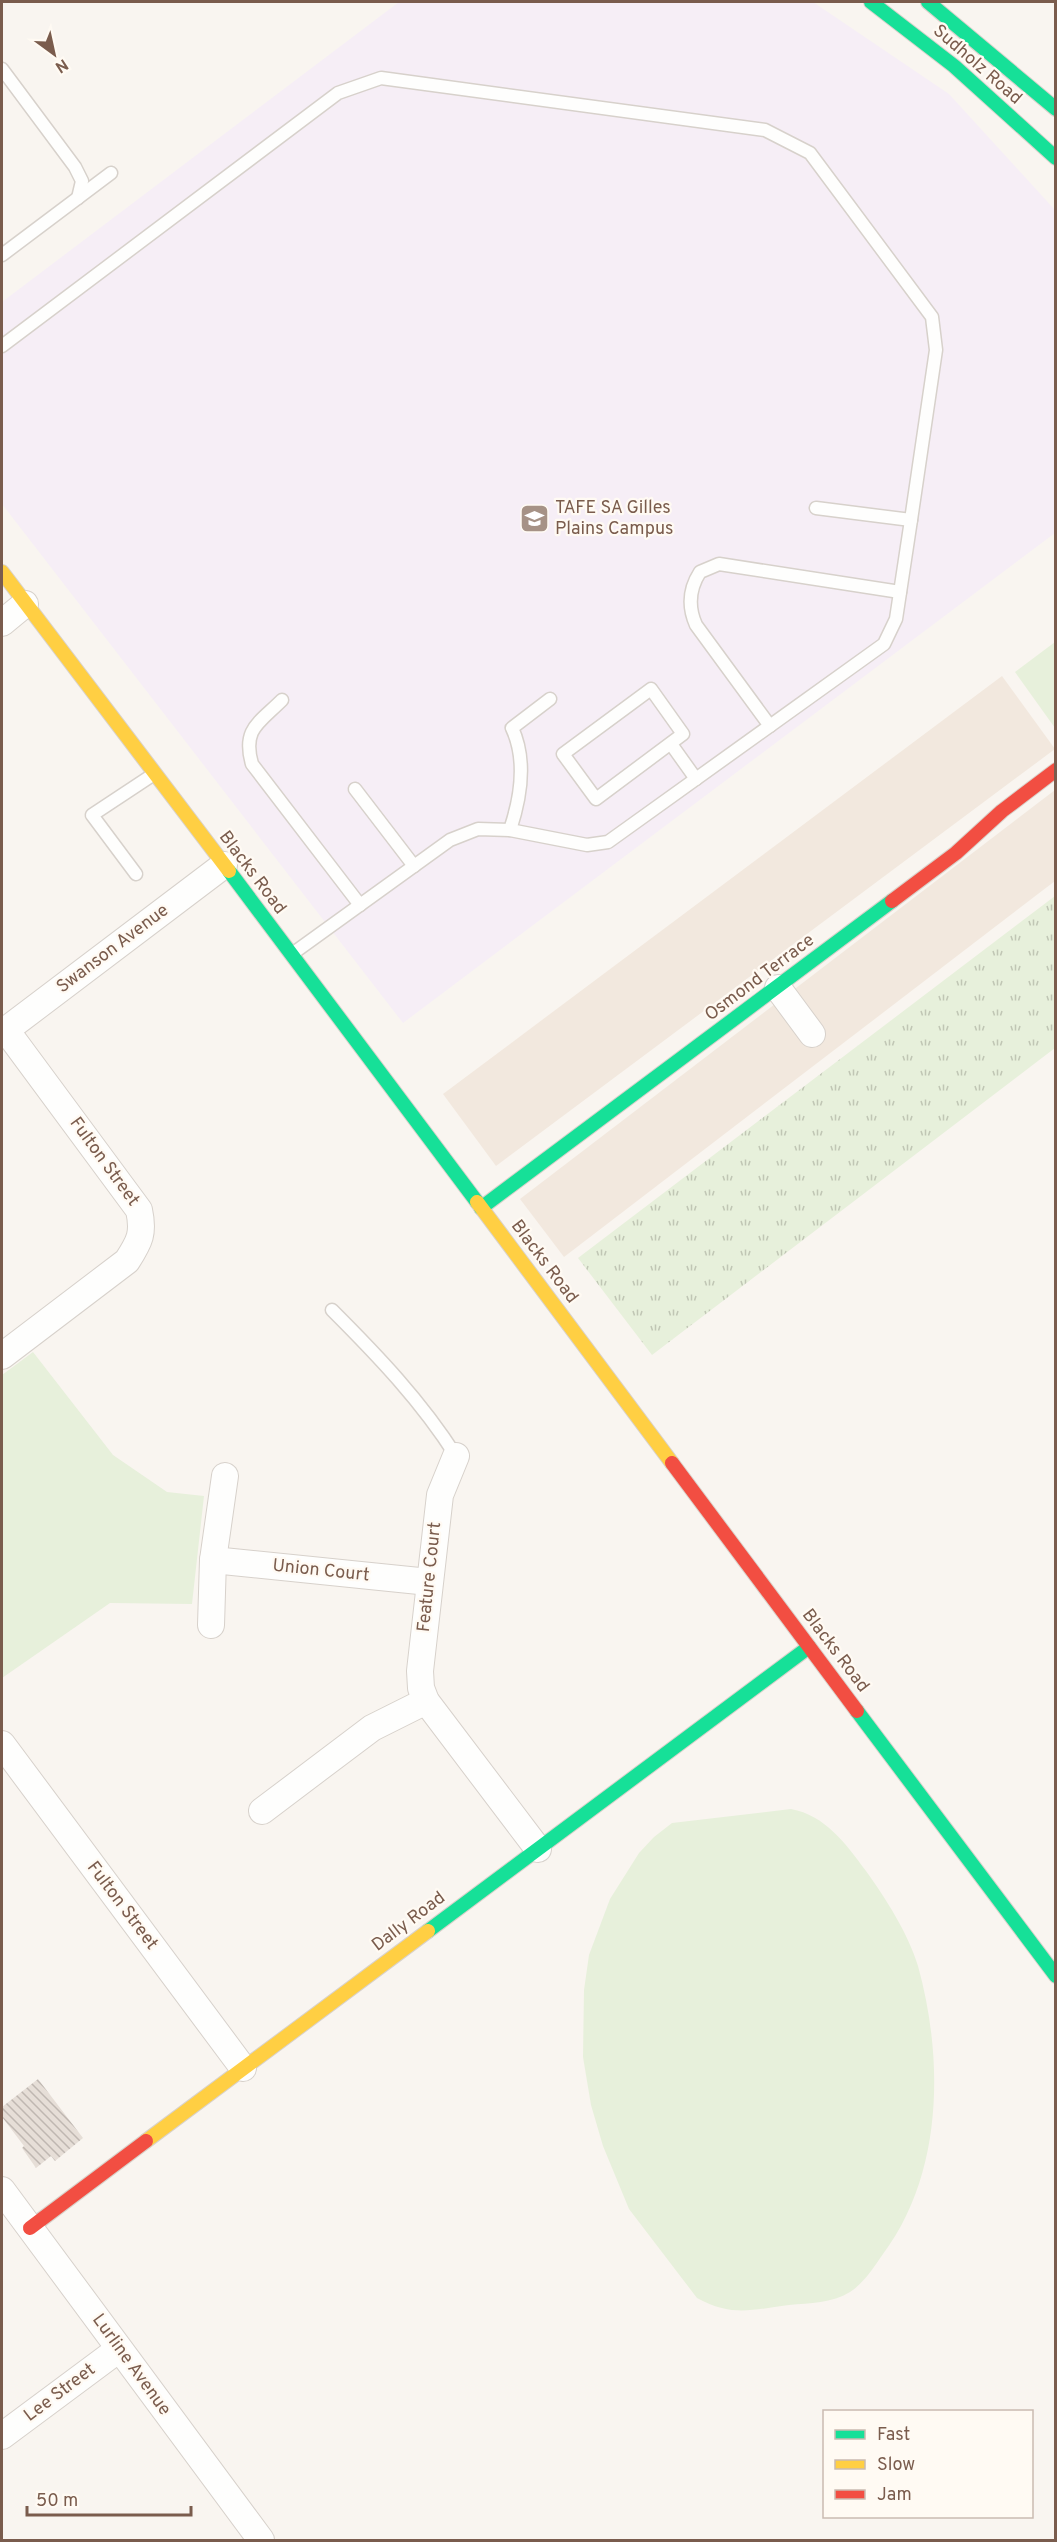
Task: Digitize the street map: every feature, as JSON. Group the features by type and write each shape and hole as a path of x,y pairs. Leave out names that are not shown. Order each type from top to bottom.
{"street":[{"name":"Sudholz Road","path":"871,2 954,66 1056,158"},
{"name":"Sudholz Road","path":"928,2 1056,109"},
{"name":"Blacks Road","path":"2,572 1056,1976"},
{"path":"2,623 25,604"},
{"name":"Osmond Terrace","path":"481,1208 956,853 1002,811 1056,770"},
{"name":"Swanson Avenue","path":"4,1031 224,865"},
{"path":"778,988 812,1034"},
{"name":"Fulton Street","path":"2,1356 127,1261 137,1246 143,1228 139,1210 4,1031"},
{"name":"Feature Court","path":"456,1456 440,1495 420,1671 421,1688 426,1701 538,1849"},
{"path":"211,1625 213,1560 225,1476"},
{"name":"Union Court","path":"213,1560 429,1582"},
{"name":"Dally Road","path":"30,2228 809,1647"},
{"path":"262,1811 372,1728 426,1701"},
{"name":"Fulton Street","path":"2,1744 243,2068"},
{"name":"Lurline Avenue","path":"2,2190 261,2541"},
{"name":"Lee Street","path":"2,2436 119,2349"}],"lane":[{"path":"2,69 75,167 82,181 78,198"},
{"path":"2,346 338,93 381,78 765,130 810,153 932,317 936,350 896,619 884,644 608,842 587,845 510,830 478,829 450,840 291,955"},
{"path":"2,255 111,173"},
{"path":"816,508 911,520"},
{"path":"770,726 696,625 690,611 692,591 700,572 719,564 900,592"},
{"path":"651,689 683,734 671,744 596,799 563,754 651,689"},
{"path":"510,830 517,808 521,781 520,752 512,728 550,699"},
{"path":"282,700 253,729 248,740 252,764 360,905"},
{"path":"671,744 696,779"},
{"path":"136,874 92,815 154,774"},
{"path":"355,789 414,866"},
{"path":"332,1310 402,1382 456,1456"}],"shaded area":[{"name":"TAFE SA Gilles Plains Campus","path":"399,2 813,2 949,94 1055,210 1055,533 403,1023 2,504 2,302"},
{"path":"1002,676 1055,749 496,1166 443,1094"},
{"path":"1055,790 1055,881 564,1257 520,1199"}],"green space":[{"path":"1055,642 1055,728 1015,672"},
{"path":"1055,896 1055,1048 652,1355 578,1258"},
{"path":"33,1352 113,1455 167,1492 204,1496 192,1604 110,1603 2,1678 2,1375"},
{"path":"791,1809 814,1817 842,1841 881,1893 908,1941 918,1966 932,2039 933,2115 927,2153 917,2188 903,2223 860,2284 843,2296 828,2300 752,2310 731,2310 697,2298 629,2209 603,2146 591,2105 583,2057 584,1990 589,1955 610,1899 639,1853 654,1837 672,1823"}],"building":[{"path":"38,2079 83,2138 55,2161 51,2156 36,2168 22,2148 24,2146 2,2117 2,2107"}],"traffic: fast":[{"path":"871,2 954,66 1056,158"},
{"path":"928,2 1056,109"},
{"path":"229,871 477,1202"},
{"path":"481,1208 892,901"},
{"path":"428,1931 809,1647"},
{"path":"857,1711 1056,1976"}],"traffic: slow":[{"path":"2,572 229,871"},
{"path":"477,1202 672,1463"},
{"path":"146,2141 428,1931"}],"traffic: jam":[{"path":"892,901 956,853 1002,811 1056,770"},
{"path":"672,1463 857,1711"},
{"path":"30,2228 146,2141"}],"place":[{"name":"TAFE SA Gilles Plains Campus","path":"534,518"}]}
